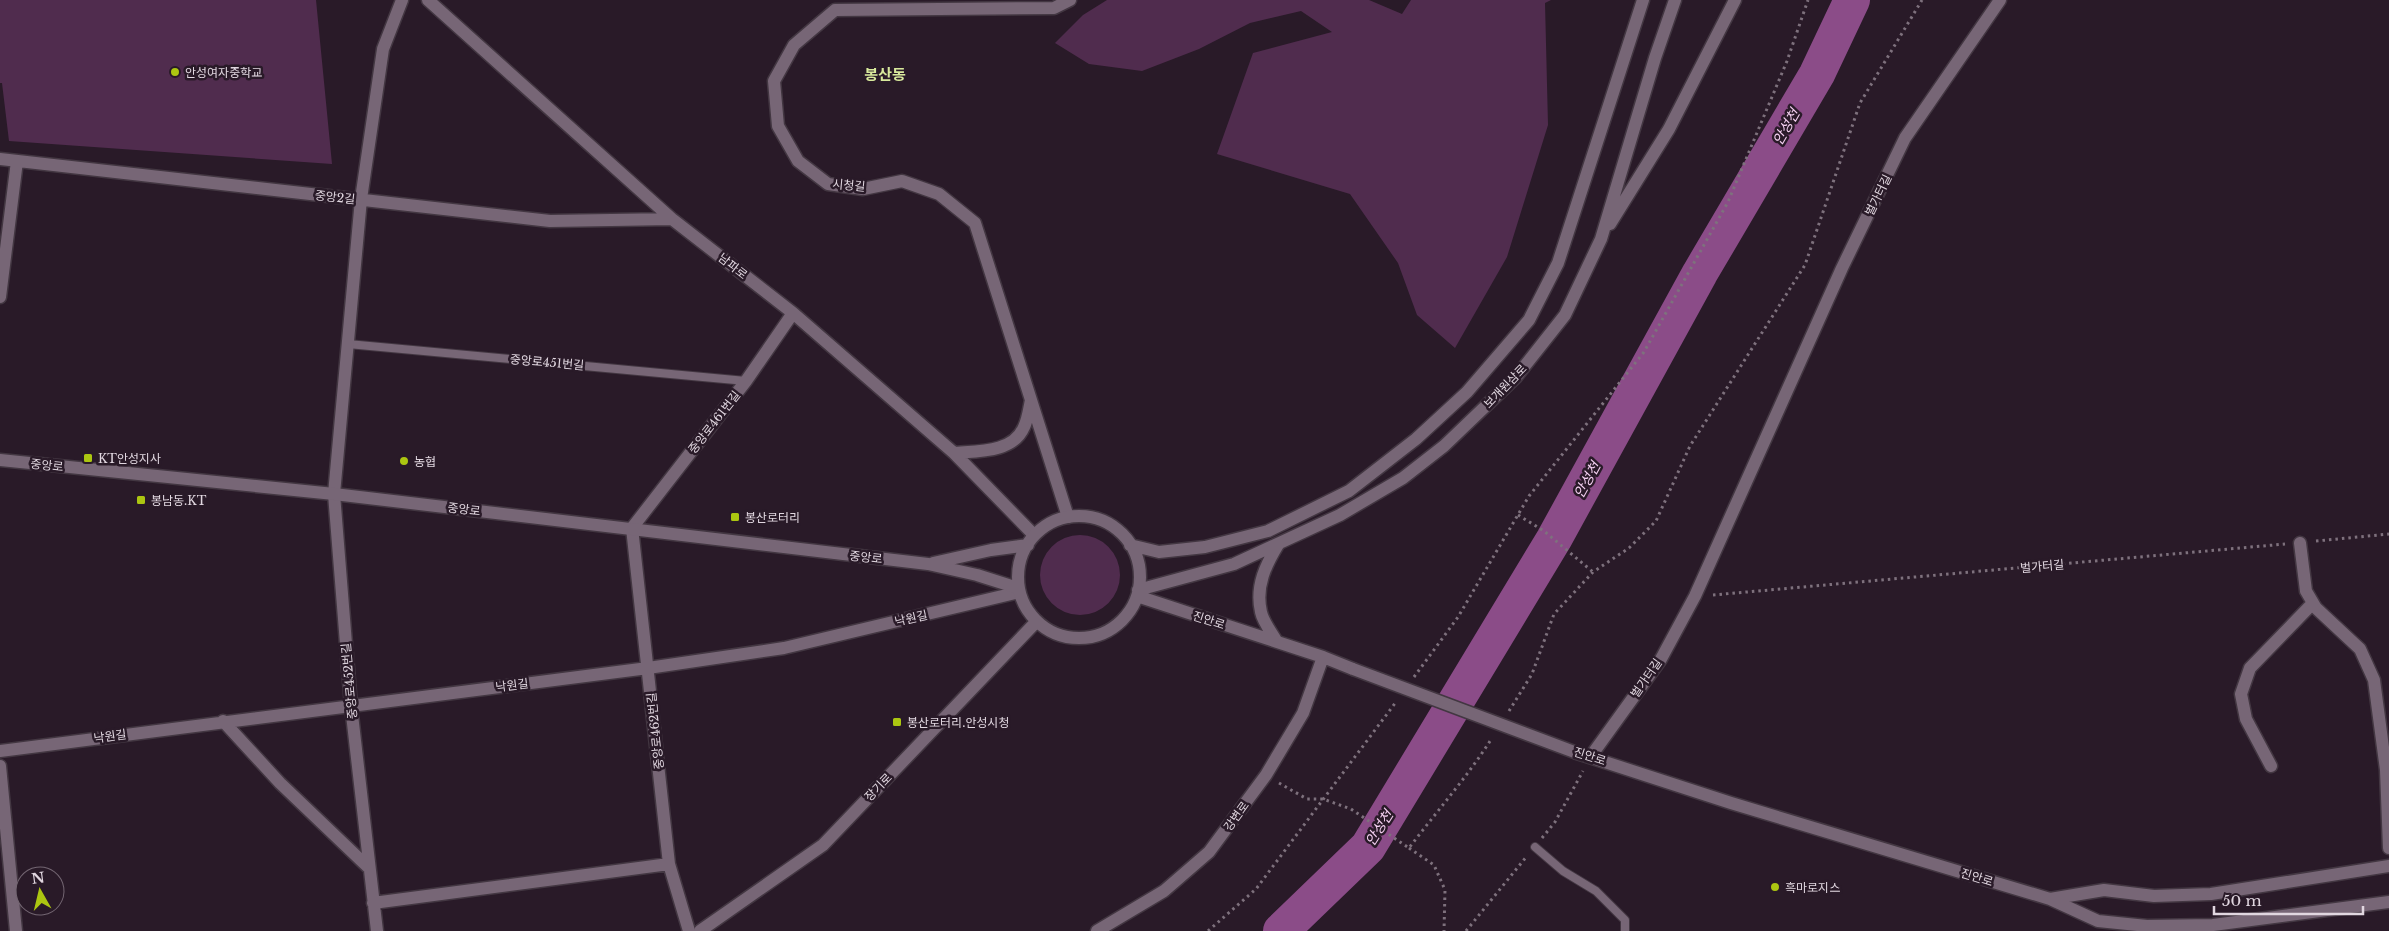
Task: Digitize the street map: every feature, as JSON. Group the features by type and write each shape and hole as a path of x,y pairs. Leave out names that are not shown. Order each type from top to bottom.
{"street":[{"path":"334,494 361,199 383,49 402,0"},
{"name":"남파로","path":"428,0 672,219 793,313 954,453 1031,540"},
{"name":"시청길","path":"1068,517 975,223 939,194 902,181 864,189 828,184 798,161 778,126 774,81 794,45 835,10 1054,8 1070,0"},
{"name":"보개원삼로","path":"1137,593 1234,564 1340,515 1403,478 1457,434 1516,377 1565,314 1601,238 1655,58 1675,0"},
{"path":"1601,238 1669,129 1735,0"},
{"name":"벌가터길","path":"1591,756 1661,659 1695,596 1842,268 1905,138 2000,0"},
{"name":"보개원삼로","path":"1130,545 1160,552 1205,547 1268,531 1349,491 1416,439 1467,392 1530,320 1558,263 1643,1"},
{"name":"중앙2길","path":"0,159 550,221 672,219"},
{"path":"0,297 17,161"},
{"name":"중앙로461번길","path":"632,528 746,381 793,313"},
{"path":"954,453 981,451 1004,446 1018,438 1024,427 1031,400"},
{"name":"중앙로","path":"0,460 334,494 928,564 976,575 1019,590"},
{"name":"중앙로452번길","path":"334,494 351,706 377,931"},
{"path":"1068,517 1089,517 1109,524 1125,537 1130,545 1136,555 1139,569 1137,593 1126,615 1111,629 1091,636 1072,637 1053,632 1037,622 1025,606 1019,590 1018,569 1023,551 1031,540 1050,523 1068,517"},
{"name":"중앙로462번길","path":"632,528 669,864 689,931"},
{"name":"중앙로","path":"928,564 1031,540"},
{"path":"1277,642 1261,613 1259,585 1268,561 1279,542"},
{"path":"2300,543 2306,591 2313,603 2360,649 2374,680 2386,770 2389,848"},
{"name":"낙원길","path":"0,751 648,668 784,648 1019,590"},
{"name":"진안로","path":"1137,593 1323,657 1577,753 1731,803 2050,899 2098,921 2147,928 2213,925 2389,902"},
{"path":"2271,766 2246,719 2241,694 2250,668 2313,603"},
{"name":"장기로","path":"700,931 824,845 1037,622"},
{"name":"강변로","path":"1098,931 1164,891 1209,852 1266,775 1303,713 1323,657"},
{"path":"223,721 280,783 369,868"},
{"path":"0,766 16,931"},
{"path":"373,903 669,864"},
{"name":"진안로","path":"2050,899 2104,890 2154,896 2211,894 2389,866"}],"lane":[{"name":"중앙로451번길","path":"348,344 746,381"},
{"path":"1535,847 1563,871 1596,891 1625,920 1625,931"}],"path":[{"path":"1411,681 1458,617 1529,496 1644,352 1728,202 1787,61 1808,0"},
{"path":"1507,715 1532,674 1554,614 1593,572 1629,548 1656,521 1690,446 1805,265 1860,102 1922,0"},
{"path":"1518,515 1544,531 1593,572"},
{"name":"벌가터길","path":"1695,596 2389,534"},
{"path":"1208,931 1256,889 1399,697"},
{"path":"1409,848 1457,784 1476,764 1496,731"},
{"path":"1266,775 1307,799 1324,799 1351,809 1434,865 1445,890 1444,931"}],"shaded area":[{"name":"안성여자중학교","path":"0,0 316,0 332,164 9,141 2,83 0,83"},
{"path":"1107,0 1369,0 1402,14 1411,0 1551,0 1545,3 1548,125 1507,257 1455,348 1417,315 1398,263 1350,194 1217,154 1253,53 1332,32 1301,11 1250,23 1199,49 1142,71 1089,64 1055,43 1083,15"},
{"path":"1080,535 1095,538 1108,547 1117,560 1120,575 1117,590 1108,603 1095,612 1080,615 1065,612 1052,603 1043,590 1040,575 1043,560 1052,547 1065,538"}],"waterway":[{"name":"안성천","path":"1281,931 1368,847 1554,539 1700,273 1817,74 1852,0"}],"place":[{"name":"안성여자중학교","path":"175,72"},
{"name":"KT안성지사","path":"88,458"},
{"name":"농협","path":"404,461"},
{"name":"봉남동.KT","path":"141,500"},
{"name":"봉산로터리","path":"735,517"},
{"name":"봉산로터리.안성시청","path":"897,722"},
{"name":"흑마로지스","path":"1775,887"}],"district":[{"name":"봉산동","path":"885,74"}]}
